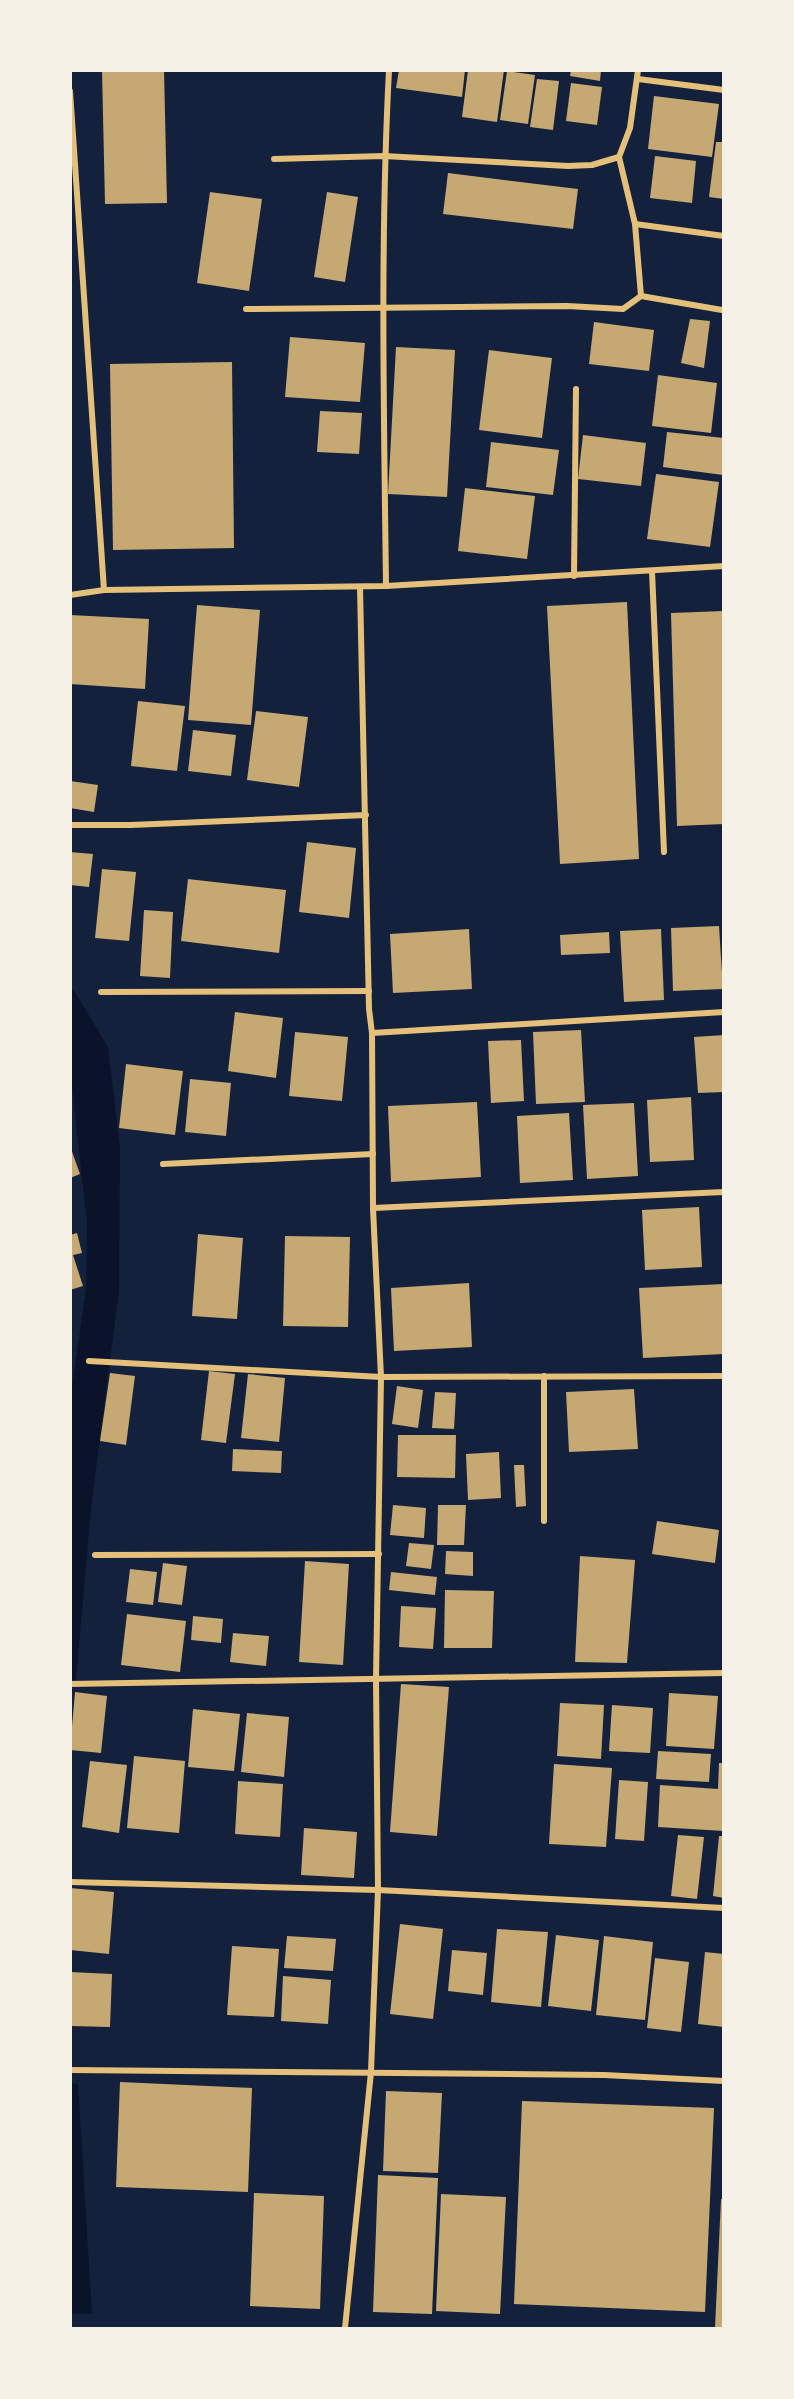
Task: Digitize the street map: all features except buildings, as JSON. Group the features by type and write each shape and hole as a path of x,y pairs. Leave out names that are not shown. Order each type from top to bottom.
{"street":[{"path":"386,586 383,309 384,156 389,70"},
{"path":"638,70 630,128 619,157 635,224 641,296"},
{"path":"638,80 723,90"},
{"path":"70,91 104,590"},
{"path":"274,159 384,156 568,166 591,165 619,157"},
{"path":"635,224 723,236"},
{"path":"246,309 567,306 623,309 641,296 722,310"},
{"path":"574,576 576,389"},
{"path":"70,595 104,590 386,586 723,566"},
{"path":"652,571 664,852"},
{"path":"345,2328 371,2072 378,1890 376,1679 381,1377 373,1208 372,1033 369,991 360,587"},
{"path":"70,825 131,825 366,815"},
{"path":"101,992 369,991"},
{"path":"372,1033 723,1011"},
{"path":"163,1164 373,1154"},
{"path":"373,1208 723,1192"},
{"path":"89,1361 381,1377 723,1376"},
{"path":"544,1376 544,1521"},
{"path":"94,1555 379,1554"},
{"path":"70,1684 723,1673"},
{"path":"70,1882 378,1890 723,1908"},
{"path":"70,2070 604,2075 723,2082"}],"water":[{"path":"70,988 75,992 108,1047 120,1147 119,1290 91,1509 76,1680 70,1680 70,1401 86,1288 87,1223 71,1077"},
{"path":"70,2083 78,2084 92,2314 71,2314"}]}
